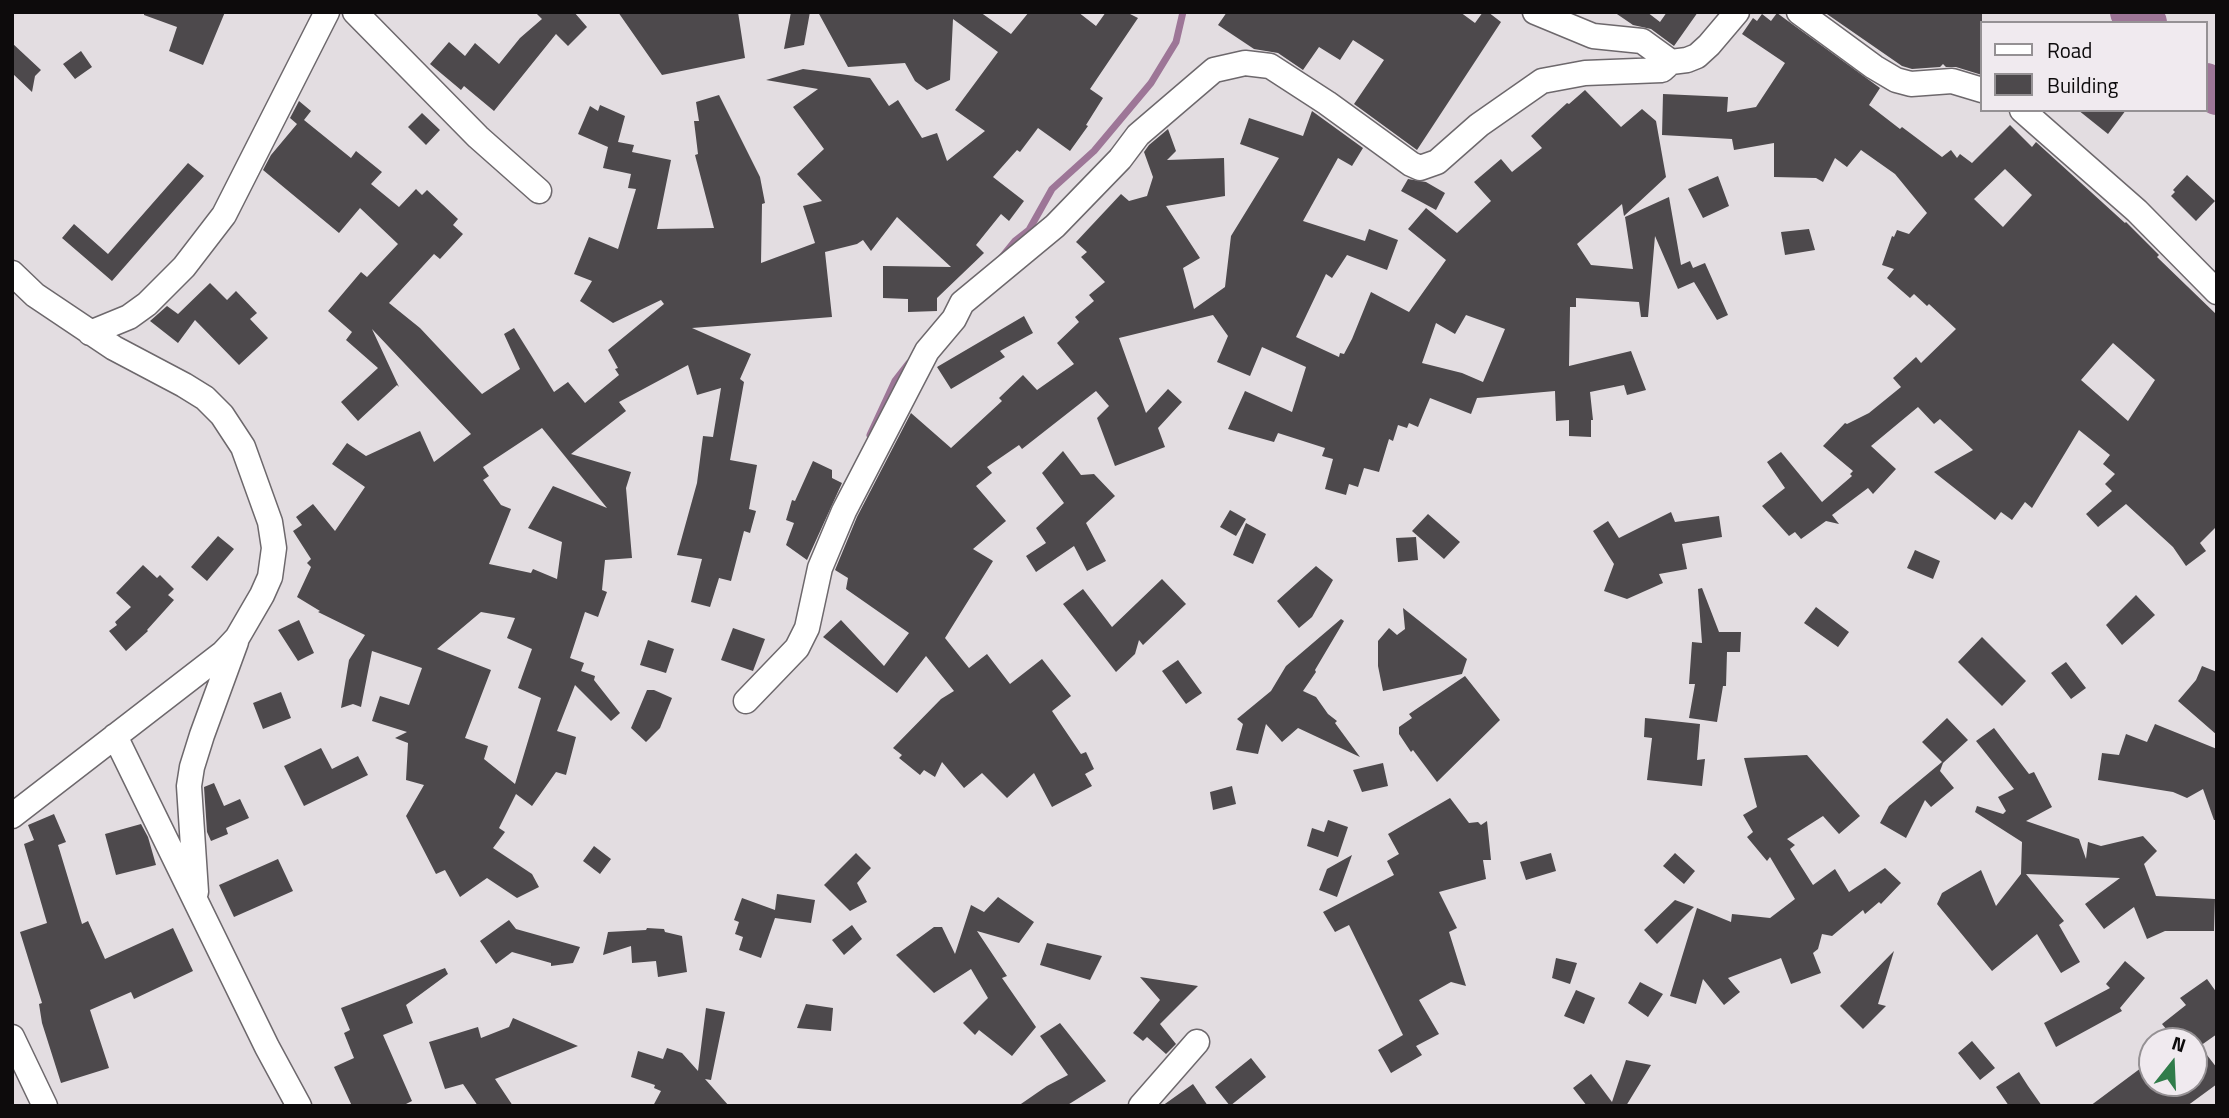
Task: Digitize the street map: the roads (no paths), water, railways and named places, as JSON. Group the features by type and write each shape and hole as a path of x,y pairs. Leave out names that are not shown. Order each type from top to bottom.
{"street":[{"path":"90,332 129,317 147,304 184,267 224,215 327,12"},
{"path":"355,12 478,137 539,191"},
{"path":"1535,12 1593,36 1642,41 1671,62"},
{"path":"746,701 797,648 807,628 820,568 844,511 927,351 954,319 962,303 1055,226 1119,159 1138,135 1214,70 1245,64 1270,66 1420,168 1437,162 1479,124 1542,80 1585,73 1662,71 1671,62 1697,56 1737,12"},
{"path":"1799,12 1896,80 1910,84 1952,81 1980,89"},
{"path":"2024,112 2137,211 2217,292"},
{"path":"12,273 34,295 114,348 184,384 205,398 234,430 243,447 270,522 274,548 270,577 237,638 192,766 189,786 197,906"},
{"path":"12,816 223,653 237,638"},
{"path":"115,736 197,906 299,1106"},
{"path":"12,1037 45,1106"},
{"path":"1141,1106 1197,1042"}],"waterway":[{"path":"1002,257 1015,241 1029,230 1052,189 1094,151 1151,83 1176,42 1183,12"},
{"path":"2131,12 2143,21"},
{"path":"2208,86 2217,94"},
{"path":"870,435 895,381 909,363"}]}
